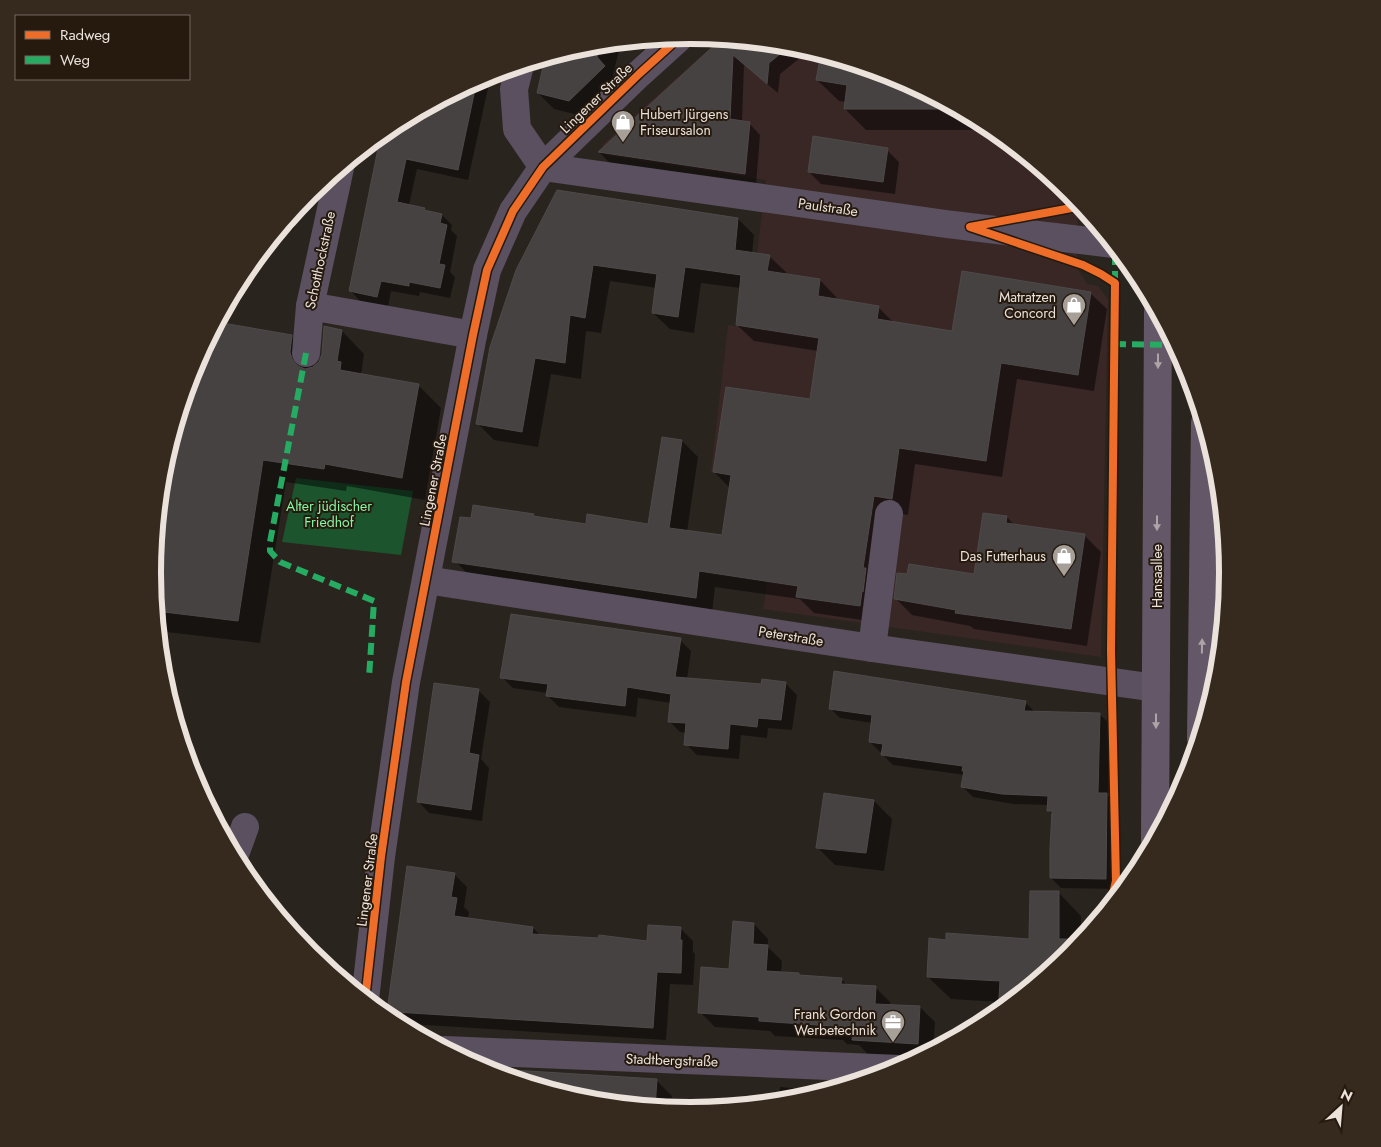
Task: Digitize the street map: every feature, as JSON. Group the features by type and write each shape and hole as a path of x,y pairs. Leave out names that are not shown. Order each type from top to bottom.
{"main road":[{"name":"Hansaallee","path":"1156,826 1158,325"},
{"path":"1205,450 1207,690"}],"street":[{"name":"Lingener Straße","path":"366,992 381,857 406,682 487,270 513,211 543,167 672,45"},
{"path":"518,73 514,89 517,129 543,167"},
{"name":"Paulstraße","path":"543,167 946,224 1104,243"},
{"name":"Schotthockstraße","path":"306,353 310,306 338,178"},
{"path":"310,306 473,335"},
{"path":"872,648 889,514"},
{"name":"Peterstraße","path":"426,580 872,648 1156,688"},
{"path":"238,847 245,827"},
{"name":"Stadtbergstraße","path":"460,1051 879,1068"}],"shaded area":[{"path":"714,45 760,48 828,62 861,72 925,98 985,133 1013,153 1065,199 1078,212 1077,267 1087,284 1098,286 1108,299 1101,657 763,609 783,484 711,472 728,325 748,327 766,180 608,156 602,145"}],"green space":[{"name":"Alter jüdischer Friedhof","path":"296,478 413,491 401,555 282,542"}],"building":[{"path":"715,45 760,48 782,52 769,63 767,84 733,55 730,119 750,122 745,174 598,152"},
{"path":"598,52 597,57 605,66 569,101 537,93 543,65"},
{"path":"820,60 893,84 944,109 844,109 847,85 816,80"},
{"path":"475,90 458,170 406,159 397,202 442,214 440,223 447,225 439,264 445,265 440,288 409,282 409,286 381,281 377,297 349,291 379,145 426,115"},
{"path":"813,136 888,148 883,182 808,172"},
{"path":"557,190 738,218 735,250 770,255 767,271 820,279 818,296 879,306 877,319 952,331 962,271 1091,292 1078,375 1001,363 986,461 899,448 892,499 874,496 863,568 866,568 860,606 796,597 798,586 699,571 696,598 452,562 460,517 471,518 473,505 586,524 587,514 648,524 662,437 682,440 669,528 722,535 731,475 713,472 726,387 810,399 819,338 736,325 741,275 685,267 678,317 652,313 657,274 593,265 585,318 570,315 565,363 535,358 522,432 476,424 490,347 516,270"},
{"path":"224,323 292,335 290,352 292,359 298,366 305,369 313,367 319,362 322,354 324,326 342,330 337,361 341,362 340,370 419,384 402,478 325,464 324,469 263,460 238,621 162,612 161,574 165,504 179,436 189,403 215,339"},
{"path":"983,513 1007,516 1006,523 1085,534 1071,629 955,613 956,610 894,599 897,573 907,574 909,564 974,574"},
{"path":"511,614 681,638 675,677 761,684 762,679 786,682 781,720 758,718 757,727 730,724 728,749 684,745 686,723 668,722 671,694 627,687 625,706 546,696 548,684 500,678"},
{"path":"834,671 1026,701 1024,711 1100,713 1098,793 1107,793 1106,879 1050,878 1052,811 1047,811 1048,796 1002,794 961,787 963,766 881,755 883,744 869,742 872,715 829,709"},
{"path":"434,683 479,689 469,753 479,755 471,810 417,802"},
{"path":"824,793 874,800 866,853 816,848"},
{"path":"407,866 455,873 451,897 457,898 454,916 533,927 532,934 598,938 599,935 647,941 648,925 681,927 681,973 657,972 653,1028 395,1012 388,1004"},
{"path":"1030,891 1059,891 1059,939 1074,939 1040,972 999,1004 1000,981 927,977 929,938 946,940 946,933 1029,939"},
{"path":"733,921 754,923 753,944 768,945 766,971 842,978 841,984 876,986 875,1004 920,1006 918,1044 852,1040 853,1031 830,1029 831,1026 759,1021 759,1017 698,1013 701,967 729,969"},
{"path":"512,1070 657,1079 655,1102 621,1099 587,1093 512,1072"}],"marked path":[{"path":"1115,257 1115,283"},
{"path":"1114,344 1169,345"},
{"path":"306,353 270,542 270,551 280,562 374,601 369,678"}],"cycle path":[{"path":"366,992 381,857 406,682 487,270 513,211 543,167 672,45"},
{"path":"1073,208 970,227 1083,265 1115,283 1111,651 1116,881 1113,893"}],"place":[{"name":"Hubert Jürgens Friseursalon","path":"623,143"},
{"name":"Matratzen Concord","path":"1074,326"},
{"name":"Das Futterhaus","path":"1064,577"},
{"name":"Frank Gordon Werbetechnik","path":"893,1043"}]}
